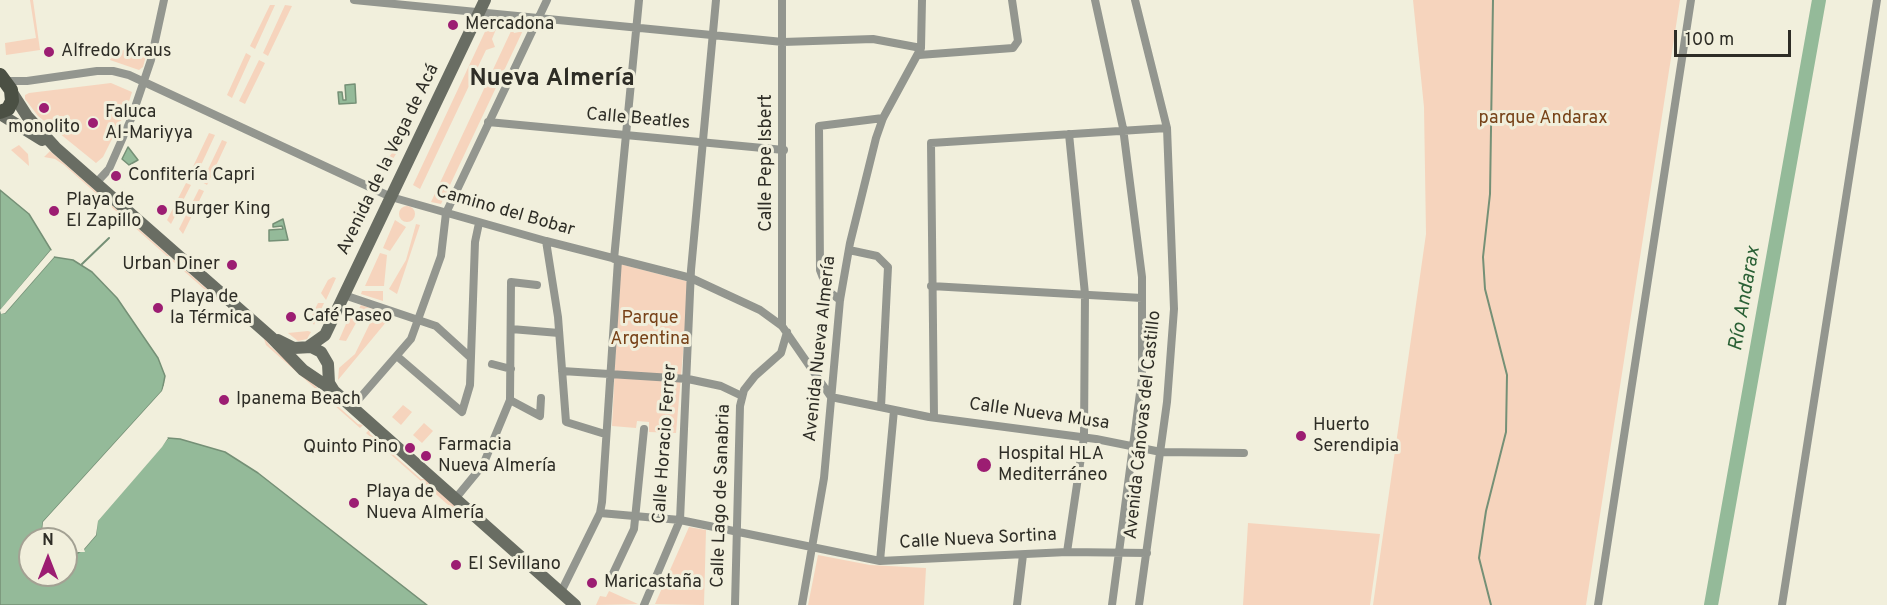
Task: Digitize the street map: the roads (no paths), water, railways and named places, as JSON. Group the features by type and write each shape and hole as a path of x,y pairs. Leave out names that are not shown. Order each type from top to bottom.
{"main road":[{"name":"Avenida de la Vega de Acá","path":"325,357 325,335 485,0"},
{"path":"0,113 8,109 6,83"},
{"path":"6,83 27,116 56,147 298,363 334,391 575,605"},
{"path":"0,113 56,147"},
{"name":"Avenida de la Vega de Acá","path":"305,348 325,335"},
{"path":"271,337 318,350 325,357 328,383 334,391"},
{"path":"298,363 297,353 305,348"},
{"path":"316,378 322,378 328,372"}],"street":[{"path":"96,183 109,169 144,82 164,0"},
{"path":"354,0 427,3 479,12 783,42 873,39 920,51 1013,48 1018,41 1012,0"},
{"path":"352,408 398,357 411,339 441,256 446,213 547,0"},
{"path":"561,592 600,513 605,434 612,375 616,260 639,0"},
{"name":"Calle Horacio Ferrer","path":"644,605 680,520 692,278 716,0"},
{"name":"Calle Pepe Isbert","path":"782,0 784,329"},
{"name":"Avenida Nueva Almería","path":"802,605 824,478 840,300 849,250 868,162 883,118 920,51 922,0"},
{"name":"Avenida Cánovas del Castillo","path":"1095,0 1123,131 1142,277 1142,378 1112,605"},
{"name":"Avenida Cánovas del Castillo","path":"1135,0 1167,128 1174,309 1161,452 1139,605"},
{"path":"1598,605 1691,0"},
{"path":"1782,605 1877,0"},
{"name":"Camino del Bobar","path":"6,83 113,71 144,82 391,197 478,223 692,278 749,305 784,329 831,397"},
{"path":"6,83 27,81"},
{"path":"840,300 828,291 820,270 819,126 883,118"},
{"name":"Calle Beatles","path":"488,122 784,150"},
{"path":"934,417 931,144 1167,128"},
{"path":"1066,552 1084,437 1085,294 1069,134"},
{"path":"398,357 462,412 470,385 475,242 478,223"},
{"path":"546,241 559,333 566,422 605,434"},
{"path":"849,250 877,256 888,267 881,407"},
{"path":"455,499 483,465 510,400 511,282 537,285"},
{"path":"931,286 1142,298"},
{"path":"345,295 436,326 470,357"},
{"path":"511,328 559,333"},
{"name":"Calle Lago de Sanabria","path":"735,605 738,429 742,396 755,376 781,353 784,329"},
{"path":"492,364 511,369"},
{"path":"562,371 688,379 721,386 742,396"},
{"name":"Calle Nueva Musa","path":"831,397 934,417 1084,437 1161,452 1244,453"},
{"path":"510,400 540,416 541,398"},
{"path":"880,561 894,410"},
{"path":"610,580 634,529 644,429"},
{"name":"Calle Nueva Sortina","path":"600,513 680,520 812,549 880,561 1066,552 1146,553"},
{"path":"1017,605 1023,555"}],"waterway":[{"path":"1491,605 1479,558 1486,511 1506,432 1507,375 1485,289 1483,257 1490,194 1493,0"},
{"name":"Río Andarax","path":"1711,605 1819,0"},
{"path":"82,264 109,238"}],"place":[{"name":"Mercadona","path":"453,25"},
{"name":"Alfredo Kraus","path":"49,52"},
{"name":"monolito","path":"44,108"},
{"name":"Faluca Al-Mariyya","path":"93,123"},
{"name":"Confitería Capri","path":"116,176"},
{"name":"Burger King","path":"162,210"},
{"name":"Playa de El Zapillo","path":"54,211"},
{"name":"Urban Diner","path":"232,265"},
{"name":"Playa de la Térmica","path":"158,308"},
{"name":"Café Paseo","path":"291,317"},
{"name":"Ipanema Beach","path":"224,400"},
{"name":"Huerto Serendipia","path":"1301,436"},
{"name":"Quinto Pino","path":"410,448"},
{"name":"Farmacia Nueva Almería","path":"426,456"},
{"name":"Hospital HLA Mediterráneo","path":"984,465"},
{"name":"Playa de Nueva Almería","path":"354,503"},
{"name":"El Sevillano","path":"456,565"},
{"name":"Maricastaña","path":"592,583"}],"district":[{"name":"Nueva Almería","path":"552,80"}],"park label":[{"name":"parque Andarax","path":"1543,119"},
{"name":"Parque Argentina","path":"650,329"}]}
